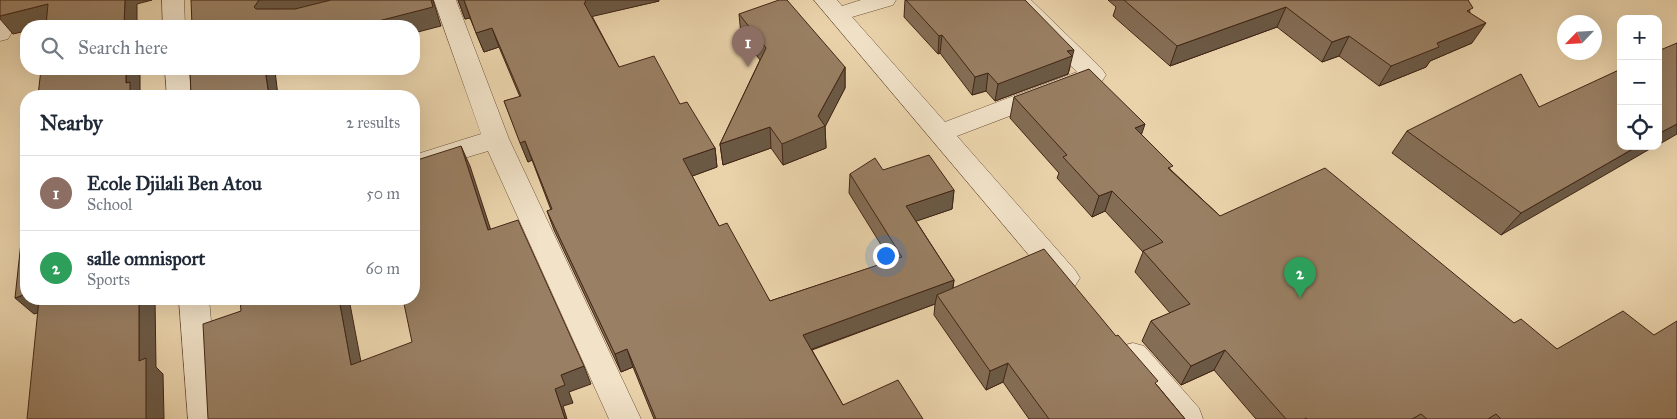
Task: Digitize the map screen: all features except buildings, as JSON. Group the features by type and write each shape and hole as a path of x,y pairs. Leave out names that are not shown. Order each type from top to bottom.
{"street":[{"path":"0,34 5,0"},
{"path":"173,0 174,20"},
{"path":"446,0 496,139 625,419"},
{"path":"831,7 885,0"},
{"path":"940,134 1094,74 1018,0"},
{"path":"831,7 1083,299"},
{"path":"177,75 179,90"},
{"path":"420,162 496,139"},
{"path":"194,305 204,419"},
{"path":"1116,336 1187,419"}],"place":[{"name":"Ecole Djilali Ben Atou","path":"748,67"},
{"name":"salle omnisport","path":"1300,298"}]}
